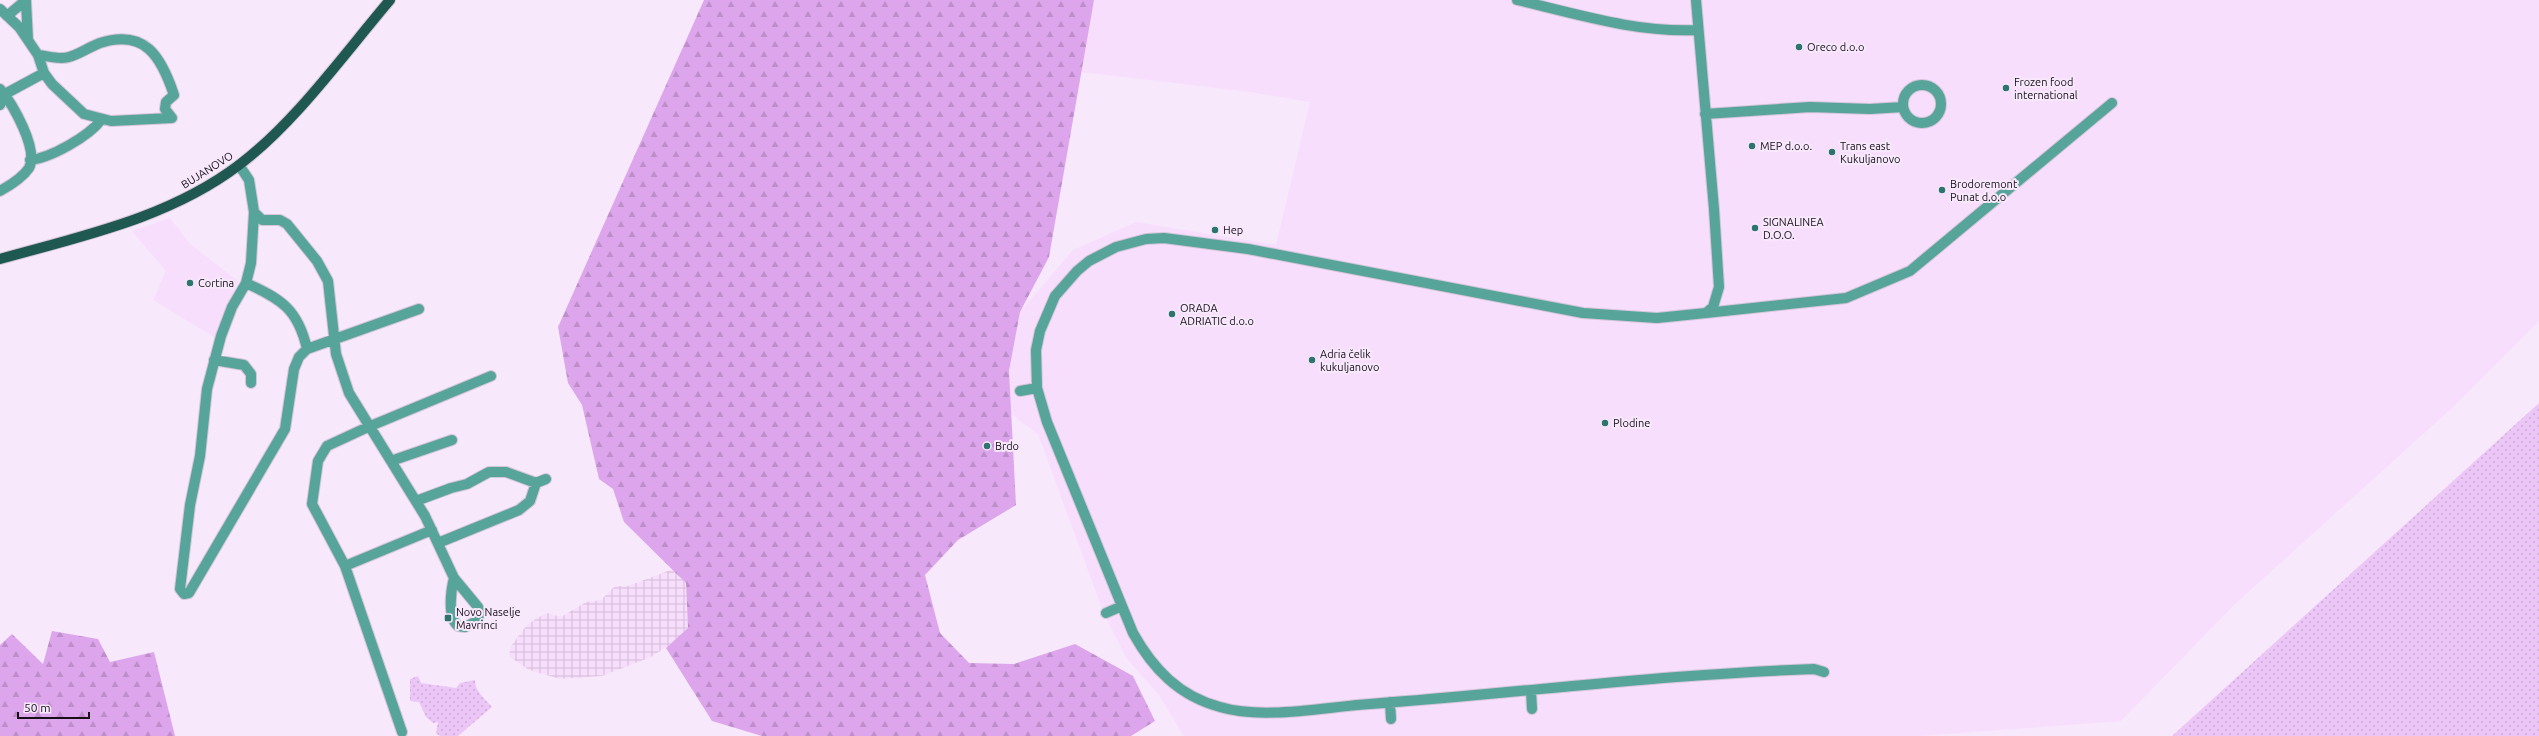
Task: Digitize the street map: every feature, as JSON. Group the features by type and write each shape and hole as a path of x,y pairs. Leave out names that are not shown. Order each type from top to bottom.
{"main road":[{"name":"BUJANOVO","path":"0,259 144,217 194,193 239,165 288,118 390,0"}],"street":[{"path":"28,40 26,0 4,12 28,40 38,55 44,73 52,84 78,110 90,117 101,120 123,121 172,118 165,109 166,102 174,95 160,63 149,48 136,40 120,38 100,44 69,57 38,55"},
{"path":"1517,0 1627,26 1670,32 1698,30"},
{"path":"1696,0 1719,287 1713,307 1706,313"},
{"path":"2,91 44,73"},
{"path":"0,105 2,91"},
{"path":"0,191 29,168 30,160 28,142 16,112 2,91"},
{"path":"1824,672 1814,669 1747,671 1531,691 1259,712 1240,711 1204,702 1176,686 1151,662 1133,633 1047,422 1037,388 1035,371 1040,331 1055,296 1077,271 1089,261 1116,247 1146,239 1164,238 1248,249 1583,312 1657,318 1846,298 1910,271 2112,103"},
{"path":"1705,114 1810,107 1870,109 1903,107"},
{"path":"30,160 45,156 83,136 101,120"},
{"path":"239,165 249,180 254,212 254,244 246,283 232,307 214,360 207,389 200,456 190,505 180,589 184,594 189,593 285,429 294,369 299,357 307,349 419,308"},
{"path":"254,212 262,220 280,220 287,224 325,272 331,292 335,339 345,384 368,427 416,501 432,530 454,578"},
{"path":"246,283 274,295 283,302 296,319 303,332 307,349"},
{"path":"214,360 244,365 251,374 251,383"},
{"path":"402,732 345,566 312,504 318,461 327,446 368,427 491,376"},
{"path":"1020,391 1037,388"},
{"path":"391,461 452,440"},
{"path":"416,501 450,488 467,484 489,472 506,472 541,481 530,501 519,510 438,543"},
{"path":"345,566 432,530"},
{"path":"1106,613 1122,606"},
{"path":"1531,691 1532,709"},
{"path":"1390,702 1391,719"}],"shaded area":[{"path":"1093,0 2539,0 2539,321 2452,408 2235,604 2121,721 1920,736 1184,736 1159,695 1127,659 1104,614 1038,434 1011,414 1009,371 1020,312 1073,250 1136,222 1276,245 1310,102 1250,92 1081,72"},
{"path":"170,218 190,244 238,281 216,338 153,300 166,271 132,231"},
{"path":"2539,403 2539,736 2172,736"},
{"path":"673,569 686,583 688,628 678,639 651,657 602,676 560,679 529,670 509,656 511,646 527,625 537,618 547,613 561,617 586,602 601,600 615,586 628,586"},
{"path":"418,676 421,683 456,688 460,683 475,680 478,691 492,707 458,736 440,736 436,733 438,722 433,723 426,717 419,702 410,701 410,679"}],"green space":[{"path":"704,0 1094,0 1049,257 1020,312 1009,371 1016,505 958,540 925,575 940,633 969,663 1014,664 1075,644 1133,676 1155,721 1131,736 762,736 712,721 666,648 688,628 686,583 624,522 613,489 599,479 582,405 568,383 558,327"},
{"path":"52,631 98,639 110,662 154,652 175,736 0,736 0,645 12,634 43,664"}],"place":[{"name":"Oreco d.o.o","path":"1799,47"},
{"name":"Frozen food international","path":"2006,88"},
{"name":"MEP d.o.o.","path":"1752,146"},
{"name":"Trans east Kukuljanovo","path":"1832,152"},
{"name":"Brodoremont Punat d.o.o","path":"1942,190"},
{"name":"SIGNALINEA D.O.O.","path":"1755,228"},
{"name":"Hep","path":"1215,230"},
{"name":"Cortina","path":"190,283"},
{"name":"ORADA ADRIATIC d.o.o","path":"1172,314"},
{"name":"Adria čelik kukuljanovo","path":"1312,360"},
{"name":"Plodine","path":"1605,423"},
{"name":"Brdo","path":"987,446"},
{"name":"Novo Naselje Mavrinci","path":"448,618"}]}
